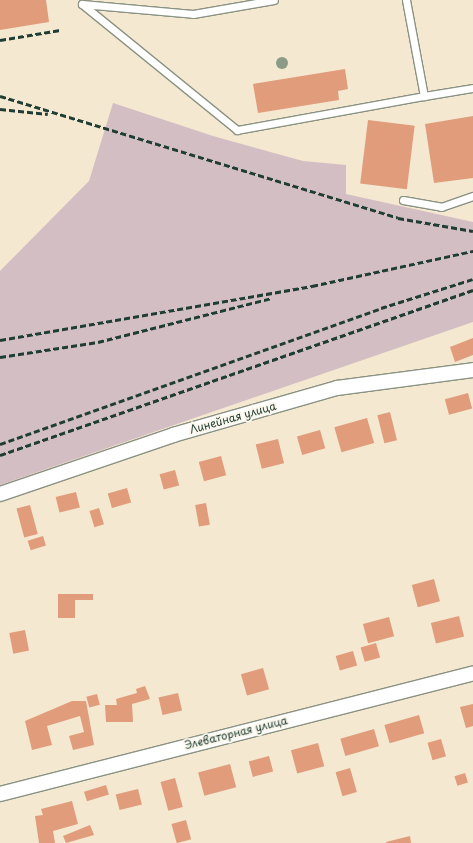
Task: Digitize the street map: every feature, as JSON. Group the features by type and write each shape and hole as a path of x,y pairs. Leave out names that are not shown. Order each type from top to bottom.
{"street":[{"name":"Линейная улица","path":"0,494 173,435 337,388 473,370"},
{"name":"Элеваторная улица","path":"0,794 473,673"}],"lane":[{"path":"81,2 99,0"},
{"path":"81,2 193,14 274,0"},
{"path":"406,0 424,96"},
{"path":"81,2 238,130 473,88"},
{"path":"403,200 442,206 473,196"}],"shaded area":[{"path":"113,103 213,136 303,161 346,165 346,194 473,222 473,322 0,485 0,271 89,181"}],"building":[{"path":"0,0 46,0 49,22 0,30"},
{"path":"345,69 348,89 338,91 339,100 258,113 253,84"},
{"path":"473,116 473,178 434,183 425,124"},
{"path":"368,120 415,126 407,189 360,184"},
{"path":"473,338 473,355 455,362 450,347"},
{"path":"468,393 472,408 449,415 445,399"},
{"path":"390,412 397,440 384,443 377,415"},
{"path":"367,418 374,443 341,452 334,427"},
{"path":"320,430 325,448 302,455 297,437"},
{"path":"278,439 284,463 262,469 256,445"},
{"path":"221,456 226,475 204,481 199,462"},
{"path":"175,470 179,485 164,490 160,474"},
{"path":"127,488 131,502 112,508 108,494"},
{"path":"76,492 80,508 59,513 56,497"},
{"path":"206,503 210,525 199,527 195,505"},
{"path":"30,505 38,534 24,538 16,509"},
{"path":"99,508 104,524 94,527 89,511"},
{"path":"43,536 46,546 31,550 28,541"},
{"path":"434,579 440,601 418,607 412,585"},
{"path":"58,594 93,594 93,600 75,600 75,618 58,618"},
{"path":"459,616 464,636 436,643 431,623"},
{"path":"389,617 394,636 368,643 363,624"},
{"path":"25,630 29,651 13,654 9,633"},
{"path":"376,643 380,657 365,662 361,647"},
{"path":"353,651 357,665 340,670 336,656"},
{"path":"263,668 269,689 247,695 241,674"},
{"path":"145,686 150,699 132,704 133,722 106,722 105,705 117,705 116,699 137,693 136,689"},
{"path":"178,693 182,711 163,715 159,697"},
{"path":"97,694 100,705 89,707 86,697"},
{"path":"72,701 86,701 94,745 73,750 69,736 84,732 80,716 47,726 52,745 32,750 25,721"},
{"path":"473,704 473,726 466,728 460,707"},
{"path":"419,715 424,733 390,743 384,725"},
{"path":"374,729 379,746 345,756 340,739"},
{"path":"441,739 446,756 433,760 428,743"},
{"path":"318,743 324,766 297,773 291,750"},
{"path":"269,756 273,771 253,777 249,761"},
{"path":"230,764 236,787 204,796 198,773"},
{"path":"350,768 357,792 342,796 336,772"},
{"path":"465,773 468,783 457,786 454,776"},
{"path":"175,778 183,807 168,811 161,782"},
{"path":"106,785 109,795 87,801 84,792"},
{"path":"138,789 142,805 120,810 116,795"},
{"path":"72,801 78,824 53,831 55,843 39,843 35,816 43,815 41,809"},
{"path":"186,820 191,839 177,843 172,824"},
{"path":"90,825 94,835 66,843 63,836"},
{"path":"410,836 411,843 386,843 386,842"}],"railway":[{"path":"0,40 60,30"},
{"path":"0,96 398,218 473,231"},
{"path":"0,109 48,114"},
{"path":"0,340 312,286 473,251"},
{"path":"0,444 381,308 473,279"},
{"path":"0,455 473,290"},
{"path":"0,357 98,342 272,298"}]}
